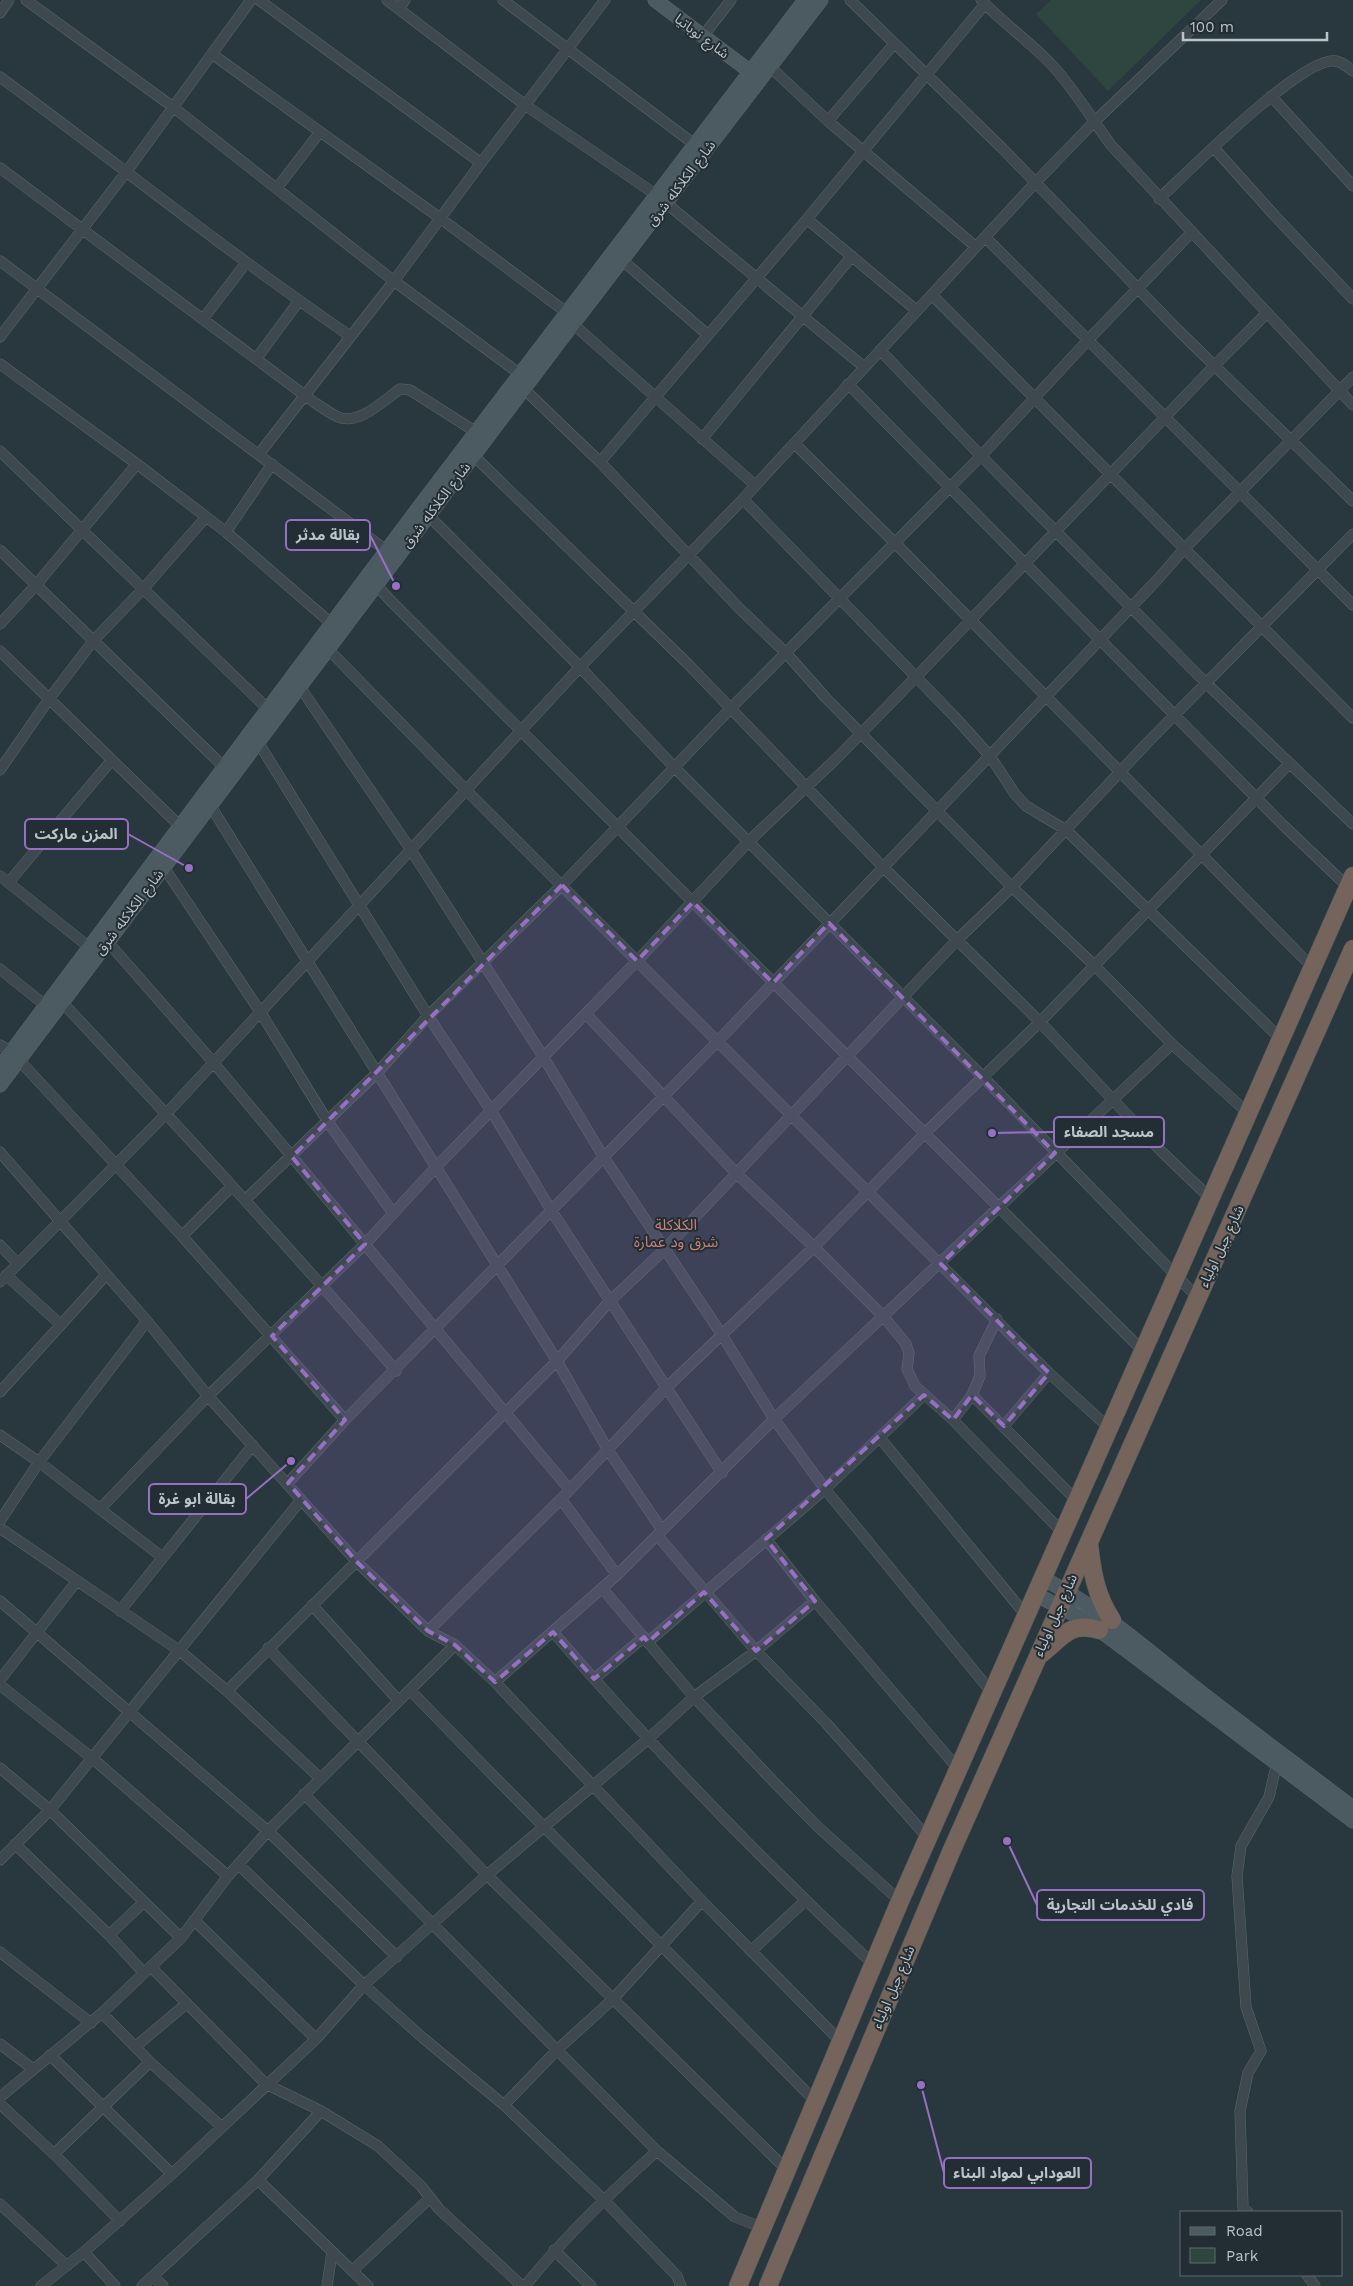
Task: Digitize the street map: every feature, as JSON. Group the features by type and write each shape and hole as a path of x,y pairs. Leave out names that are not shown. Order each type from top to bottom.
{"highway":[{"name":"شارع جبل اولياء","path":"738,2286 840,2041 992,1694 1025,1614 1351,882"},
{"name":"شارع جبل اولياء","path":"768,2286 897,1977 1036,1657 1353,949"},
{"path":"1274,1056 1300,1070"},
{"path":"1036,1657 1073,1628 1105,1625 1102,1606 1092,1573 1088,1540"}],"street":[{"path":"0,13 9,0"},
{"path":"26,0 173,107 394,281 520,374"},
{"path":"0,337 127,170 251,0"},
{"path":"259,0 481,162"},
{"path":"387,0 402,5 525,105 660,199 864,366"},
{"path":"503,0 694,144"},
{"path":"259,454 394,281 481,162 606,0"},
{"name":"شارع نوباتيا","path":"655,0 755,75"},
{"path":"703,36 731,0"},
{"name":"شارع الكلاكله شرق","path":"765,62 805,0"},
{"name":"شارع الكلاكله شرق","path":"0,1067 332,624 428,515 524,389 569,318 765,62 821,0"},
{"path":"850,0 925,76 965,112 1137,289 1353,501"},
{"path":"60,1324 3,1278 166,1114 261,1013 358,904 523,731 580,667 690,556 1035,183 1094,122 1222,0"},
{"path":"600,462 863,152 983,2 1050,64 1076,92 1094,122 1111,145 1266,314 1353,405"},
{"path":"828,122 894,44"},
{"path":"212,54 440,218 569,318 755,485"},
{"path":"1159,199 1271,96 1303,73 1320,64 1336,61 1353,71"},
{"path":"765,62 828,122 976,247"},
{"name":"شارع الكلاكله شرق","path":"0,1085 10,1052 62,1002 328,649 372,580 386,551 520,374 622,260 694,144 755,75"},
{"path":"0,77 127,170 246,264 350,336"},
{"path":"1271,96 1353,186"},
{"path":"278,188 320,132"},
{"path":"1214,148 1274,216 1353,299"},
{"path":"0,168 304,395 338,417 348,420 358,417 400,389 410,390 476,432"},
{"path":"807,219 916,310"},
{"path":"245,1200 292,1157 377,1073 428,1016 562,884 731,708 981,456 1088,340 1191,233"},
{"path":"985,237 1353,604"},
{"path":"702,439 852,256"},
{"path":"622,260 708,335"},
{"path":"0,261 386,551"},
{"path":"204,319 246,264"},
{"path":"932,295 1186,548 1353,718"},
{"path":"256,359 299,301"},
{"path":"100,1509 208,1396 365,1244 436,1167 492,1112 694,902 749,841 807,787 918,676 1266,314"},
{"path":"880,350 981,456 1058,531 1206,683 1353,824"},
{"path":"1,367 137,464 226,532 332,624"},
{"path":"288,1483 346,1420 396,1372 603,1156 718,1041 829,923 938,812 1186,548 1353,376"},
{"path":"848,384 1256,798 1351,882"},
{"path":"524,389 600,462 740,609 786,653 861,733 1012,887 1094,965 1172,1044 1249,1114"},
{"path":"794,443 895,543 1312,967"},
{"path":"0,451 268,709"},
{"path":"474,456 731,708 883,867 1040,1022 1161,1151 1210,1198"},
{"path":"0,624 36,585 137,464"},
{"path":"226,532 272,464"},
{"path":"743,499 918,676 990,756 1015,794 1026,806 1066,830 1282,1039"},
{"path":"428,515 580,667 674,767 902,998 983,1077 1197,1297"},
{"path":"0,770 49,699 94,640 144,588 206,517"},
{"path":"227,1691 557,1360 609,1302 665,1249 957,940 1012,887 1174,715 1353,534"},
{"path":"0,550 224,767"},
{"path":"372,580 1142,1350"},
{"path":"328,649 466,790 1049,1373 1108,1427"},
{"path":"0,651 180,826"},
{"path":"300,687 411,850 544,1058 603,1156 722,1335 774,1420 824,1489 992,1694"},
{"path":"258,742 428,1016 492,1112 609,1302 722,1473"},
{"path":"9,882 111,761"},
{"path":"428,1631 561,1499 667,1388 814,1247 926,1132 1040,1022 1289,764"},
{"path":"210,805 557,1360 608,1450 660,1533 704,1592 756,1651 826,1723 928,1838"},
{"path":"163,866 261,1013 328,1122 393,1213"},
{"path":"0,876 89,947"},
{"path":"107,941 213,1062 437,1328 569,1489"},
{"path":"0,969 45,1005"},
{"path":"62,1002 323,1286 396,1372"},
{"path":"586,1014 736,1172 884,1317 906,1344 909,1353 907,1369 915,1386 953,1420 1062,1532"},
{"path":"495,1682 617,1574 774,1420 941,1264 1055,1152 1113,1101 1172,1044"},
{"path":"10,1052 182,1236 346,1420"},
{"path":"0,1152 59,1223 147,1321 208,1396 357,1562 428,1631 455,1645 495,1682 702,1901 840,2041"},
{"path":"182,1236 232,1186"},
{"path":"0,1245 17,1263"},
{"path":"0,1392 106,1275"},
{"path":"953,1420 972,1395 980,1376 979,1356 997,1319"},
{"path":"0,1521 39,1462 147,1321"},
{"path":"1004,1426 1049,1373"},
{"path":"594,1679 646,1640 766,1539 880,1438 924,1395"},
{"path":"972,1395 1076,1500"},
{"path":"0,1435 39,1462 162,1557"},
{"path":"880,1438 1025,1614"},
{"path":"120,1611 253,1445"},
{"path":"561,1499 617,1574"},
{"path":"1,1856 50,1810 302,1500"},
{"path":"0,1528 76,1582 180,1651 227,1691 320,1778"},
{"path":"766,1539 815,1601 959,1770"},
{"path":"0,1680 76,1582"},
{"path":"1039,1586 1066,1590 1105,1625 1195,1694 1353,1808"},
{"path":"1039,1586 1060,1607 1105,1625"},
{"path":"602,1588 694,1697 818,1827 900,1901"},
{"path":"0,1601 268,1831 397,1957"},
{"path":"41,2286 84,2252 172,2174 316,2039 364,1985 487,1875 648,1740 694,1697 756,1651 815,1601"},
{"path":"312,1606 399,1702"},
{"path":"553,1632 648,1740 805,1901 874,1965"},
{"path":"0,2097 102,2013 181,1938 228,1876 268,1831 455,1645"},
{"path":"268,1648 487,1875 787,2170"},
{"path":"0,1685 92,1758 228,1876"},
{"path":"410,1690 816,2102"},
{"path":"1195,1694 1276,1762 1353,1821"},
{"path":"1247,2211 1243,2208 1240,2111 1248,2073 1261,2051 1246,2008 1237,1876 1241,1846 1270,1797 1276,1762"},
{"path":"0,1768 50,1810 181,1938"},
{"path":"304,1794 657,2151 735,2217 763,2228"},
{"path":"15,1844 109,1935 186,2004 266,2084 322,2111 378,2146 414,2179 439,2209 524,2286 554,2250 603,2199 657,2151"},
{"path":"238,1864 364,1985 423,2038 504,2105 603,2199 677,2276 681,2286"},
{"path":"504,2105 556,2050 613,1999 702,1901"},
{"path":"751,1951 805,1901"},
{"path":"109,1935 144,1902"},
{"path":"194,1920 316,2039"},
{"path":"2,1957 91,2022"},
{"path":"135,2047 186,2004"},
{"path":"102,2013 150,2062 222,2127"},
{"path":"0,2044 33,2069"},
{"path":"50,2055 172,2174"},
{"path":"54,2154 150,2062"},
{"path":"0,2104 54,2154 120,2221"},
{"path":"142,2286 258,2180 322,2111"},
{"path":"258,2180 368,2286"},
{"path":"352,2271 430,2198"},
{"path":"0,2204 67,2266"},
{"path":"554,2250 591,2286"},
{"path":"84,2252 116,2286"},
{"path":"327,2286 332,2252"},
{"path":"153,2276 163,2286"},
{"path":"1307,2276 1316,2286"}],"highlighted area":[{"path":"562,885 637,961 693,902 773,983 829,923 1055,1153 941,1264 1049,1373 1004,1426 972,1395 953,1420 924,1395 766,1539 815,1601 756,1651 704,1592 648,1642 644,1637 594,1679 553,1632 495,1682 455,1645 428,1631 357,1562 288,1483 345,1420 272,1336 365,1244 292,1157"}],"green space":[{"path":"1051,0 1201,0 1108,91 1036,14"}],"place":[{"name":"بقالة مدثر","path":"396,586"},
{"name":"المزن ماركت","path":"189,868"},
{"name":"مسجد الصفاء","path":"992,1133"},
{"name":"بقالة ابو غرة","path":"291,1461"},
{"name":"فادي للخدمات التجارية","path":"1007,1841"},
{"name":"العودابي لمواد البناء","path":"921,2085"}],"district":[{"name":"الكلاكلة شرق ود عمارة","path":"676,1234"}]}
